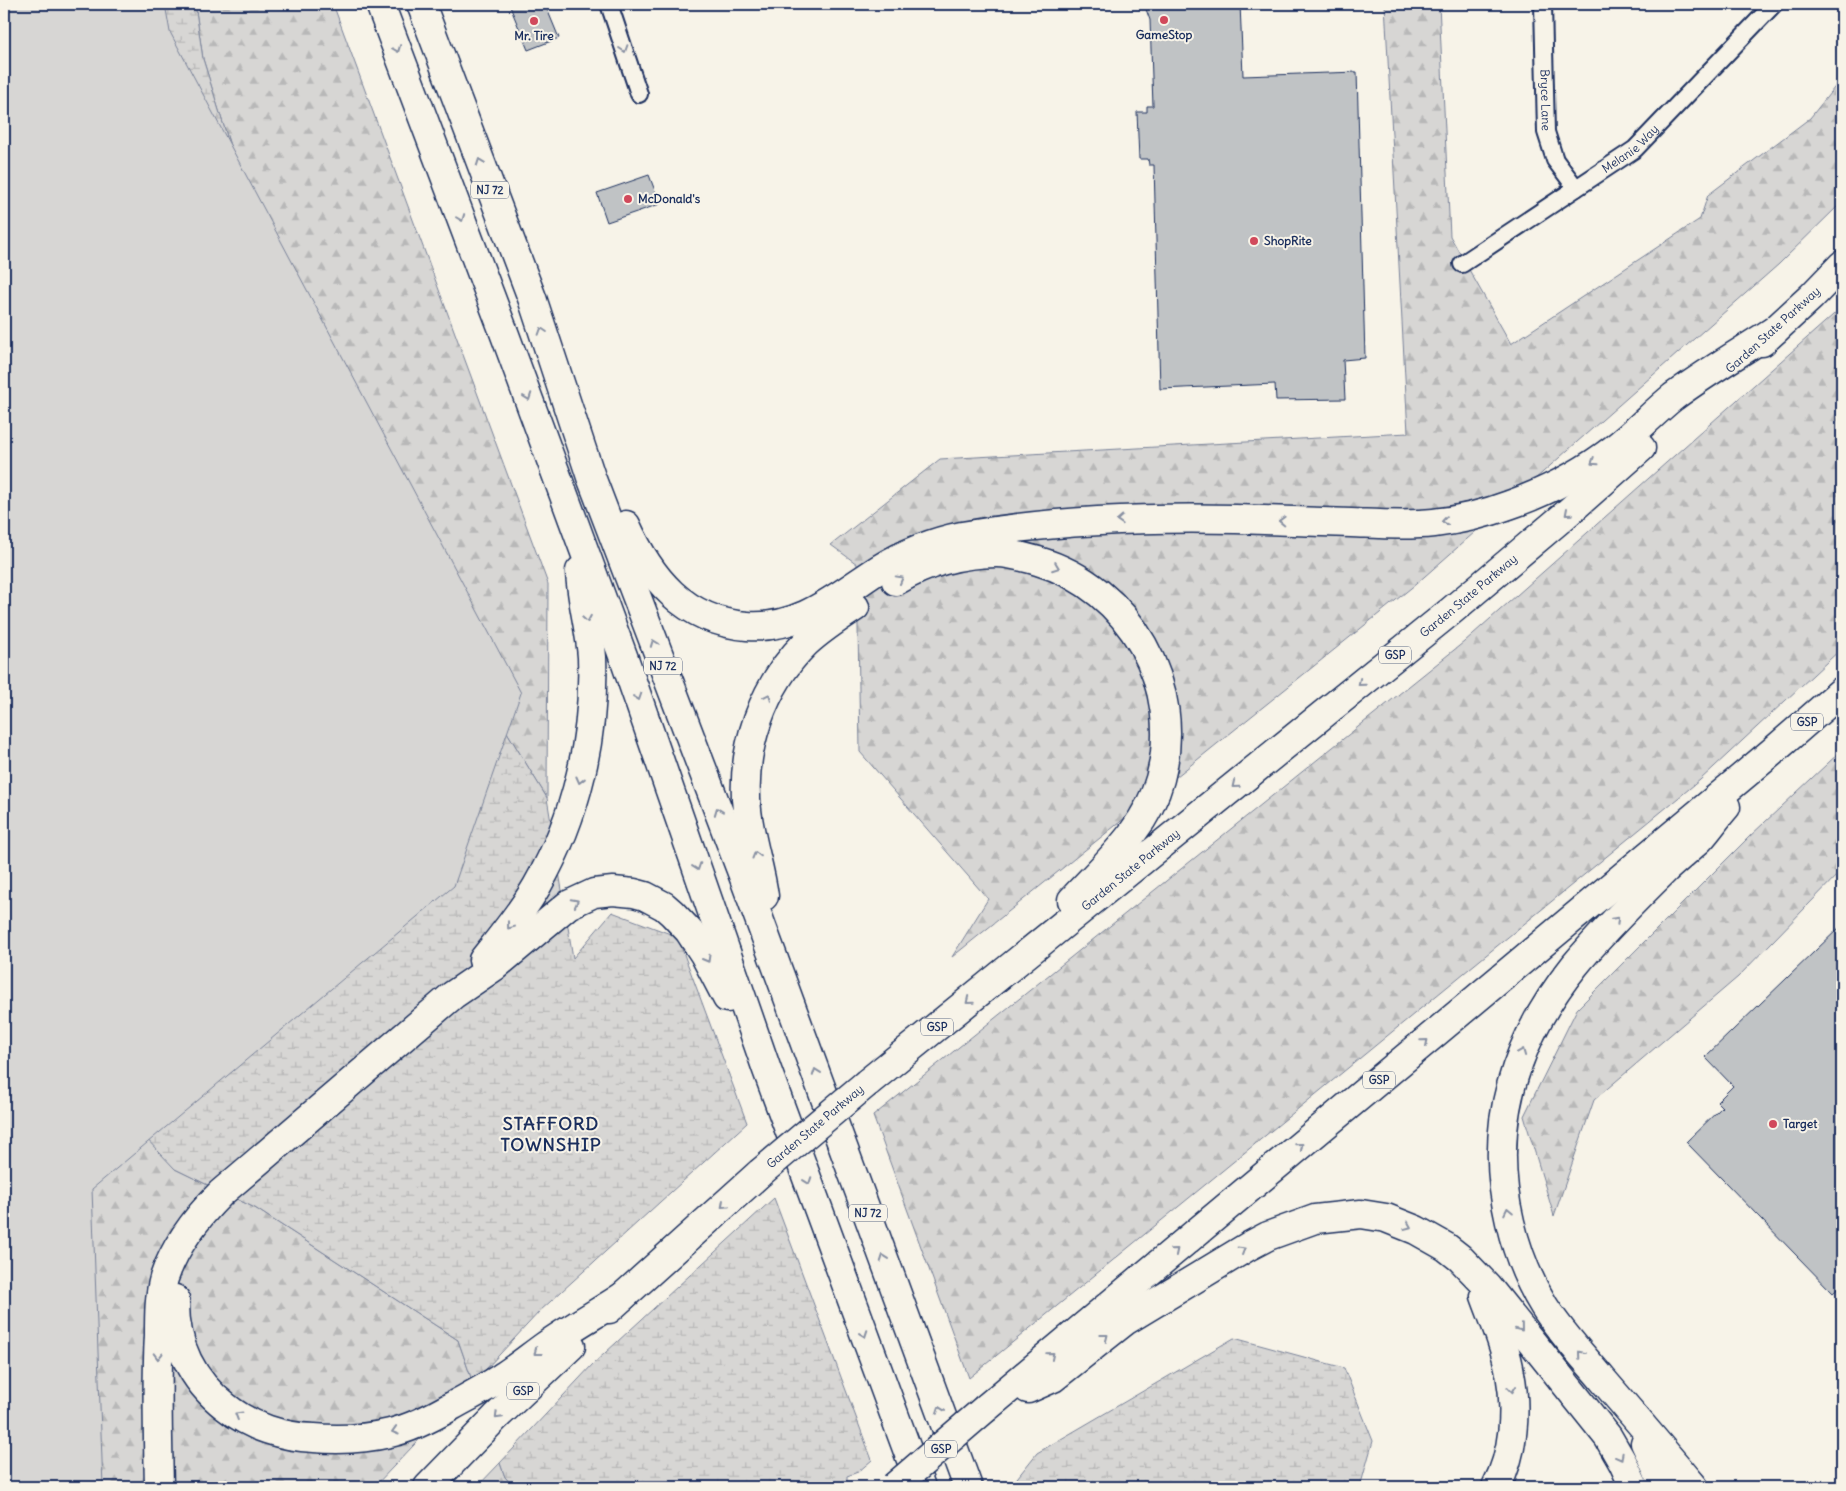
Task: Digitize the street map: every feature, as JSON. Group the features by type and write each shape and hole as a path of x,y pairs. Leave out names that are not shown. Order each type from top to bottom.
{"highway":[{"name":"NJ 72","path":"380,4 629,673 767,1070 921,1487"},
{"name":"NJ 72","path":"421,4 532,298 591,477 773,955 968,1482"},
{"name":"Garden State Parkway","path":"428,1487 496,1417 622,1298 760,1173 1564,516 1775,330 1842,265"},
{"path":"558,377 603,468 639,552 656,577 678,600 704,615 733,624 763,626 779,624 809,614 910,552 926,545 960,537 1057,525 1140,520 1231,519 1416,524 1456,520 1490,511 1529,497 1598,460 1674,397 1775,330"},
{"path":"453,995 506,931 536,886 561,837 578,789 588,735 592,675 590,638 581,591 579,536"},
{"path":"773,955 761,871 749,826 746,795 747,765 750,749 758,719 772,689 788,663 807,642 885,587 932,564 964,556 997,553 1028,558 1061,568 1088,584 1114,605 1134,629 1152,663 1162,692 1166,724 1164,760 1160,779 1143,818 1127,840 1007,970"},
{"name":"GSP","path":"894,1487 986,1408 1772,752 1842,691"},
{"path":"1694,1487 1569,1340 1544,1306 1525,1271 1506,1206 1502,1163 1504,1124 1512,1081 1518,1062 1535,1024 1575,966 1630,906 1700,838 1772,752"},
{"path":"159,1487 158,1352 161,1295 168,1268 182,1241 201,1214 221,1193 453,995 494,966 560,911 577,900 603,892 634,893 664,906 688,931 704,954 767,1070"},
{"path":"986,1408 1053,1378 1125,1321 1228,1258 1268,1236 1315,1219 1361,1214 1401,1223 1446,1247 1478,1277 1608,1437 1624,1464 1634,1487"},
{"path":"182,1241 175,1296 176,1328 183,1353 195,1376 218,1401 248,1422 286,1435 308,1438 368,1437 391,1433 434,1416 503,1377 545,1346 622,1298"},
{"path":"1478,1277 1506,1357 1514,1402 1508,1452 1496,1487"},
{"path":"1612,1391 1647,1446 1664,1487"}],"street":[{"path":"609,4 638,94"},
{"name":"Bryce Lane","path":"1543,4 1546,132 1555,160 1576,188"},
{"name":"Melanie Way","path":"1462,264 1635,149 1774,4"}],"green space":[{"path":"4,4 195,4 203,59 313,413 547,798 573,958 612,912 673,935 679,941 747,1123 540,1311 473,1383 458,1340 255,1208 175,1169 127,1118"},
{"path":"4,4 165,4 170,32 521,693 454,886 92,1189 103,1487 4,1487"},
{"path":"195,4 333,4 548,584 547,798 313,413 203,59"},
{"path":"1385,4 1439,4 1450,236 1511,344 1700,219 1708,195 1810,118 1842,78 1842,202 1779,264 1416,584 952,957 988,899 860,752 857,564 831,545 940,459 1408,433"},
{"path":"1842,307 1842,648 1700,780 969,1378 873,1116 1464,642"},
{"path":"1842,750 1842,870 1738,977 1594,1100 1554,1216 1524,1116 1577,1009 1749,837"},
{"path":"4,919 175,1169 255,1208 458,1340 473,1383 374,1487 4,1487"},
{"path":"774,1198 872,1460 858,1472 847,1476 847,1482 842,1487 514,1487 505,1477 500,1463 593,1364"},
{"path":"1234,1338 1344,1368 1373,1441 1360,1487 1010,1487 1037,1453"},
{"path":"500,1463 505,1477 514,1487 477,1487"}],"building":[{"name":"Mr. Tire","path":"509,4 545,4 559,38 528,50"},
{"path":"1144,4 1240,4 1243,76 1357,72 1365,358 1343,360 1345,399 1276,400 1275,384 1160,389 1154,165 1149,165 1148,159 1139,159 1137,112 1147,112 1147,106 1153,106 1150,20"},
{"name":"McDonald's","path":"649,175 660,204 607,222 597,193"},
{"name":"Target","path":"1842,925 1842,1285 1833,1293 1686,1142 1722,1107 1717,1102 1733,1086 1705,1057"}],"place":[{"name":"GameStop","path":"1164,20"},
{"name":"Mr. Tire","path":"534,21"},
{"name":"McDonald's","path":"628,199"},
{"name":"ShopRite","path":"1254,241"},
{"name":"Target","path":"1773,1124"}],"district":[{"name":"STAFFORD TOWNSHIP","path":"551,1134"}]}
